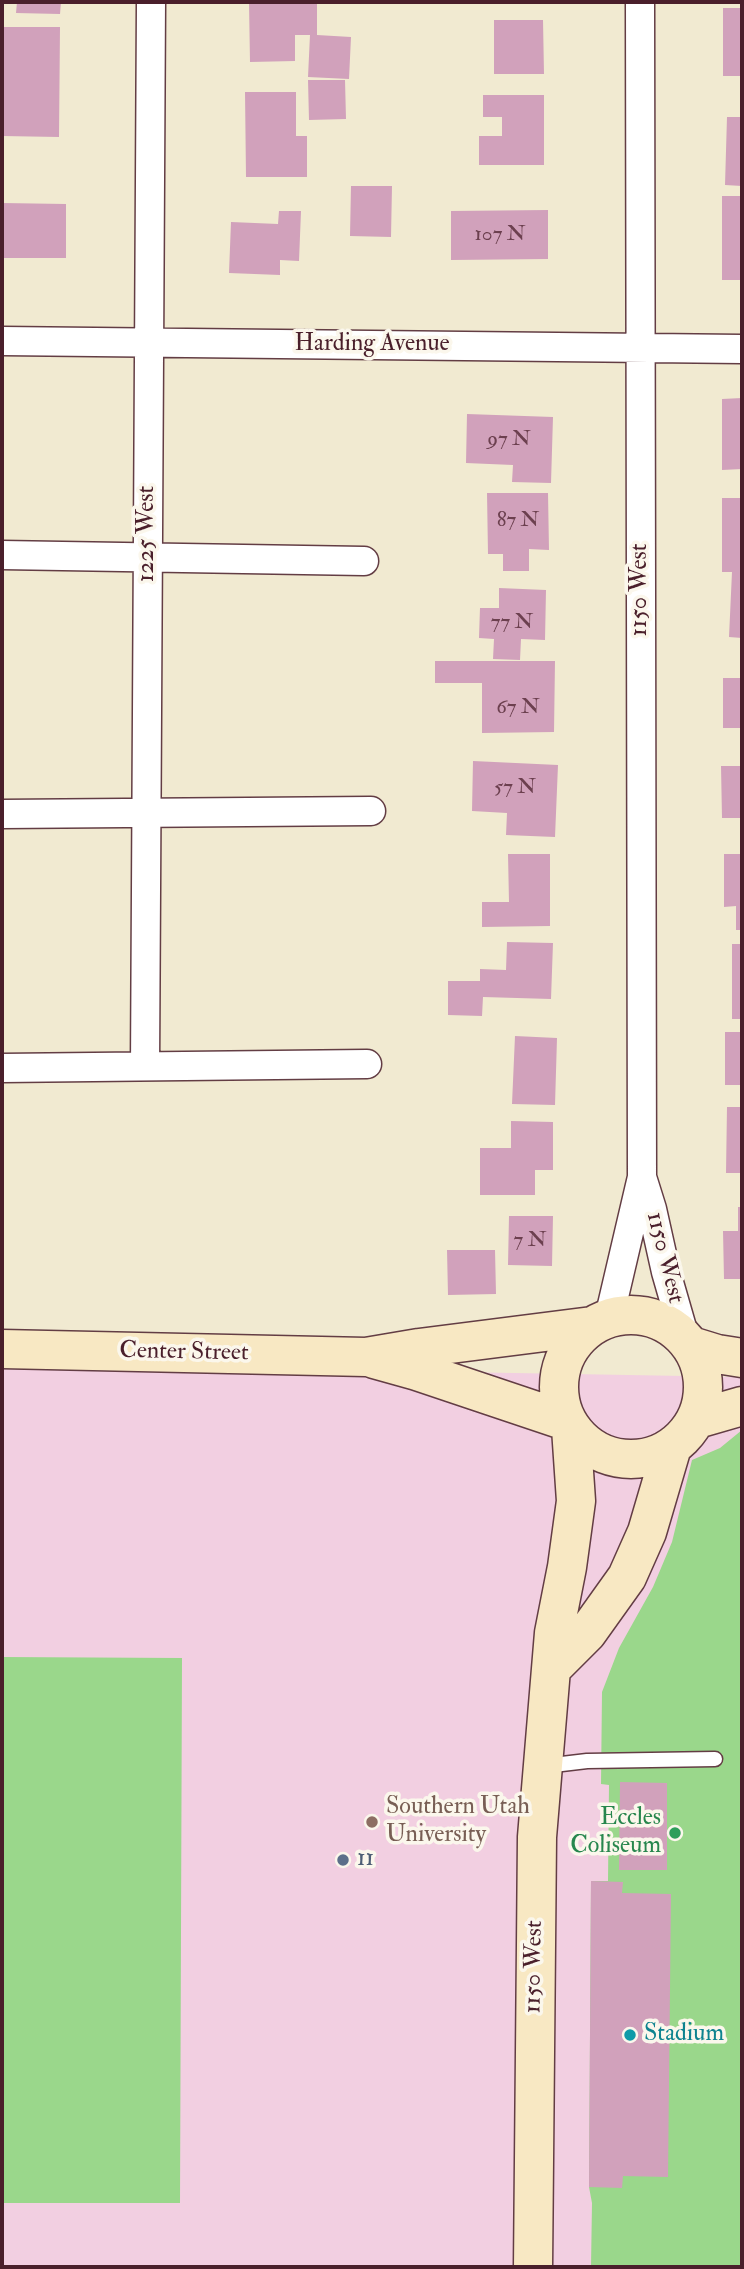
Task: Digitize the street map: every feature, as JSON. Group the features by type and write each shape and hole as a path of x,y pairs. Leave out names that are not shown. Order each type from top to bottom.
{"main road":[{"path":"552,1668 587,1633 627,1577 684,1433 703,1401 704,1382 700,1363 688,1342 669,1325 650,1317 630,1315 600,1322 578,1337 567,1352 560,1368 560,1404 569,1425 580,1440 605,1455 639,1459 657,1455 684,1433 719,1411 742,1406"},
{"name":"Center Street","path":"2,1349 366,1357 600,1322"},
{"path":"688,1342 717,1354 742,1358"},
{"name":"Center Street","path":"366,1357 417,1371 569,1425"},
{"name":"1150 West","path":"533,2267 537,1837 556,1615 567,1567 576,1501 569,1425"}],"street":[{"name":"1225 West","path":"145,1066 151,2"},
{"name":"1150 West","path":"600,1322 642,1177 640,2"},
{"name":"Harding Avenue","path":"2,341 742,349"},
{"path":"2,555 364,561"},
{"path":"2,814 371,811"},
{"path":"2,1068 367,1064"},
{"name":"1150 West","path":"642,1177 666,1272 688,1342"}],"lane":[{"path":"544,1766 587,1761 715,1759"}],"shaded area":[{"name":"Southern Utah University","path":"2,1364 742,1377 742,2267 2,2267"}],"green space":[{"name":"Eccles Coliseum","path":"742,1430 742,2267 591,2267 591,1881 608,1881 609,1785 601,1784 602,1692 619,1648 653,1587 672,1542 692,1460 720,1448"},
{"path":"2,1657 182,1658 180,2203 2,2203"}],"building":[{"path":"17,2 61,2 60,14 16,13"},
{"path":"249,2 317,2 317,35 351,37 349,79 308,77 310,35 295,35 295,61 250,62"},
{"path":"723,8 742,8 742,76 723,76"},
{"path":"494,20 543,20 544,74 494,74"},
{"path":"2,27 60,27 59,137 2,136"},
{"path":"308,80 345,80 346,119 309,120"},
{"path":"245,92 296,92 296,136 307,136 307,177 246,177"},
{"path":"483,95 544,95 544,165 479,165 479,136 502,136 502,117 483,117"},
{"path":"727,117 742,117 742,186 725,185"},
{"path":"351,186 392,186 391,237 350,236"},
{"path":"722,196 742,196 742,280 722,280"},
{"path":"2,203 66,204 66,258 2,258"},
{"path":"548,210 548,259 451,260 451,211"},
{"path":"279,211 301,211 299,261 280,260 280,275 229,273 231,222 278,224"},
{"path":"742,398 742,469 722,470 722,399"},
{"path":"467,414 553,417 551,483 512,482 513,465 466,463"},
{"path":"487,493 548,493 549,550 529,549 529,571 503,571 503,554 488,554"},
{"path":"722,498 742,498 742,638 729,637 732,572 722,572"},
{"path":"499,588 546,590 545,640 521,639 520,660 493,659 494,639 479,638 480,608 499,608"},
{"path":"435,661 555,661 554,732 482,733 482,683 435,683"},
{"path":"723,678 742,678 742,728 723,728"},
{"path":"473,761 558,765 555,837 506,835 507,813 472,811"},
{"path":"721,766 742,766 742,818 722,818"},
{"path":"508,854 550,854 550,926 482,927 482,902 509,902"},
{"path":"724,854 742,854 742,930 736,930 736,906 724,907"},
{"path":"507,942 553,943 551,999 483,997 482,1016 448,1015 448,981 480,981 480,969 506,970"},
{"path":"732,944 742,944 742,1019 732,1019"},
{"path":"725,1032 742,1032 742,1085 725,1085"},
{"path":"515,1036 557,1038 555,1105 512,1104"},
{"path":"727,1107 742,1107 742,1173 726,1173"},
{"path":"511,1121 553,1122 553,1170 535,1170 535,1195 480,1195 480,1148 511,1148"},
{"path":"738,1207 742,1207 742,1279 724,1279 723,1231 738,1231"},
{"path":"509,1216 553,1216 552,1266 508,1265"},
{"path":"447,1250 495,1250 496,1294 448,1295"},
{"path":"620,1782 667,1783 667,1870 619,1870"},
{"name":"Stadium","path":"591,1881 623,1882 622,1893 671,1894 668,2177 623,2176 622,2188 589,2187"}],"place":[{"name":"Southern Utah University","path":"372,1822"},
{"name":"Eccles Coliseum","path":"675,1833"},
{"name":"11","path":"343,1860"},
{"name":"Stadium","path":"630,2035"}]}
